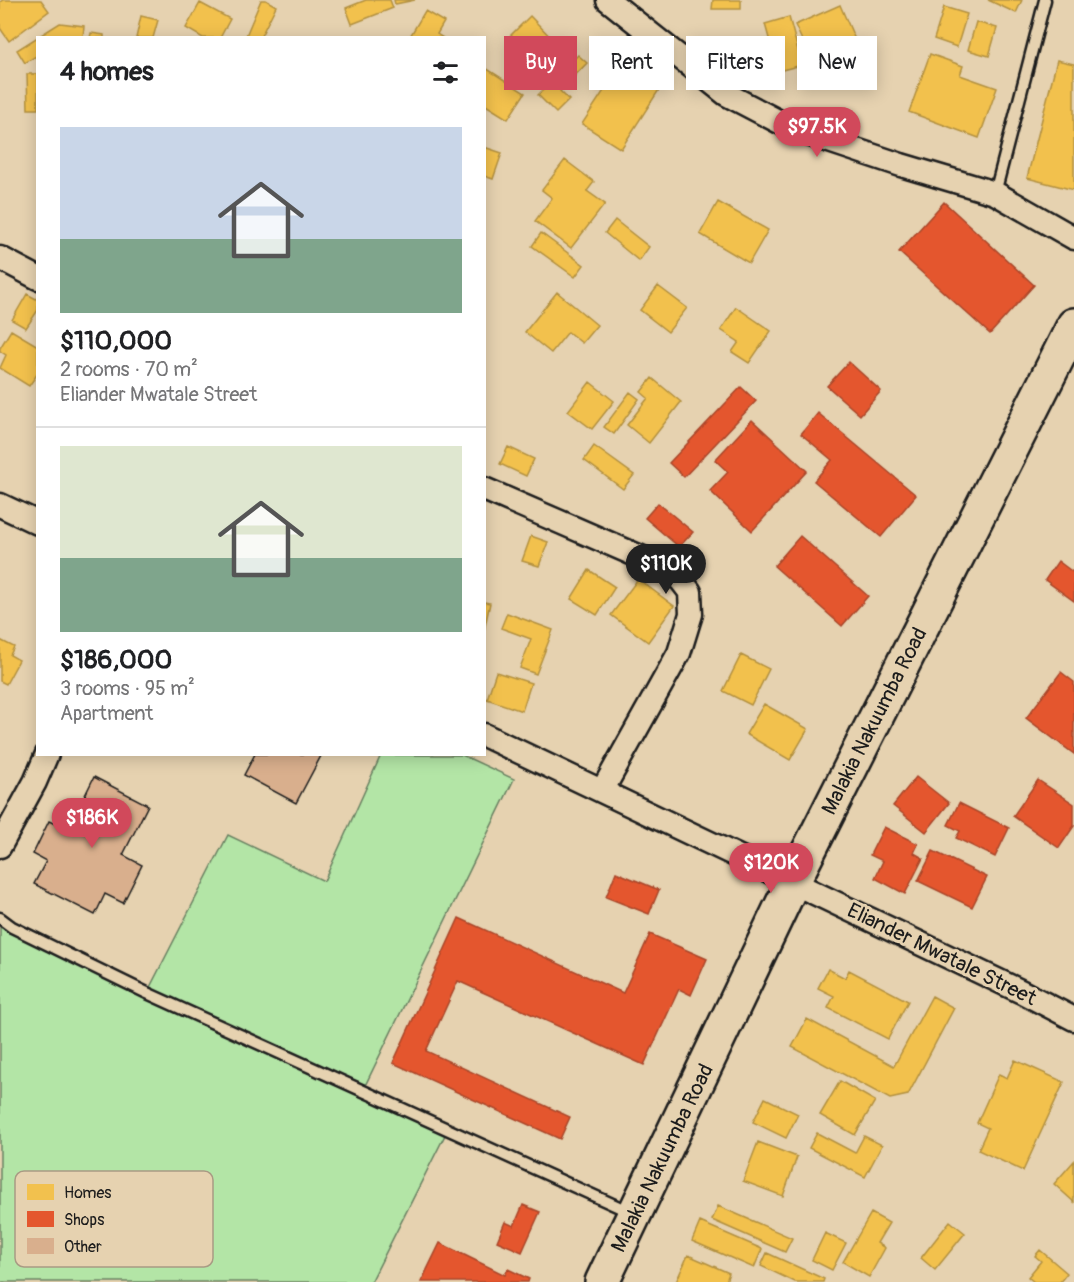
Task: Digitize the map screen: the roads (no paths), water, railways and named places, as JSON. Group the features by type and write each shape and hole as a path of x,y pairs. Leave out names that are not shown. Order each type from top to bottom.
{"main road":[{"name":"Malakia Nakuumba Road","path":"602,1282 793,882 1071,340"}],"street":[{"path":"608,0 726,94 793,129 900,165 995,193 1074,238"},
{"path":"0,258 36,277"},
{"path":"486,490 652,562 680,579 690,592 692,614 679,653 603,791"},
{"path":"0,505 36,522"},
{"name":"Eliander Mwatale Street","path":"486,736 1074,1019"},
{"path":"0,846 35,782 46,756"}],"lane":[{"path":"995,193 1044,0"},
{"path":"0,918 12,927 147,993 634,1214"}]}
